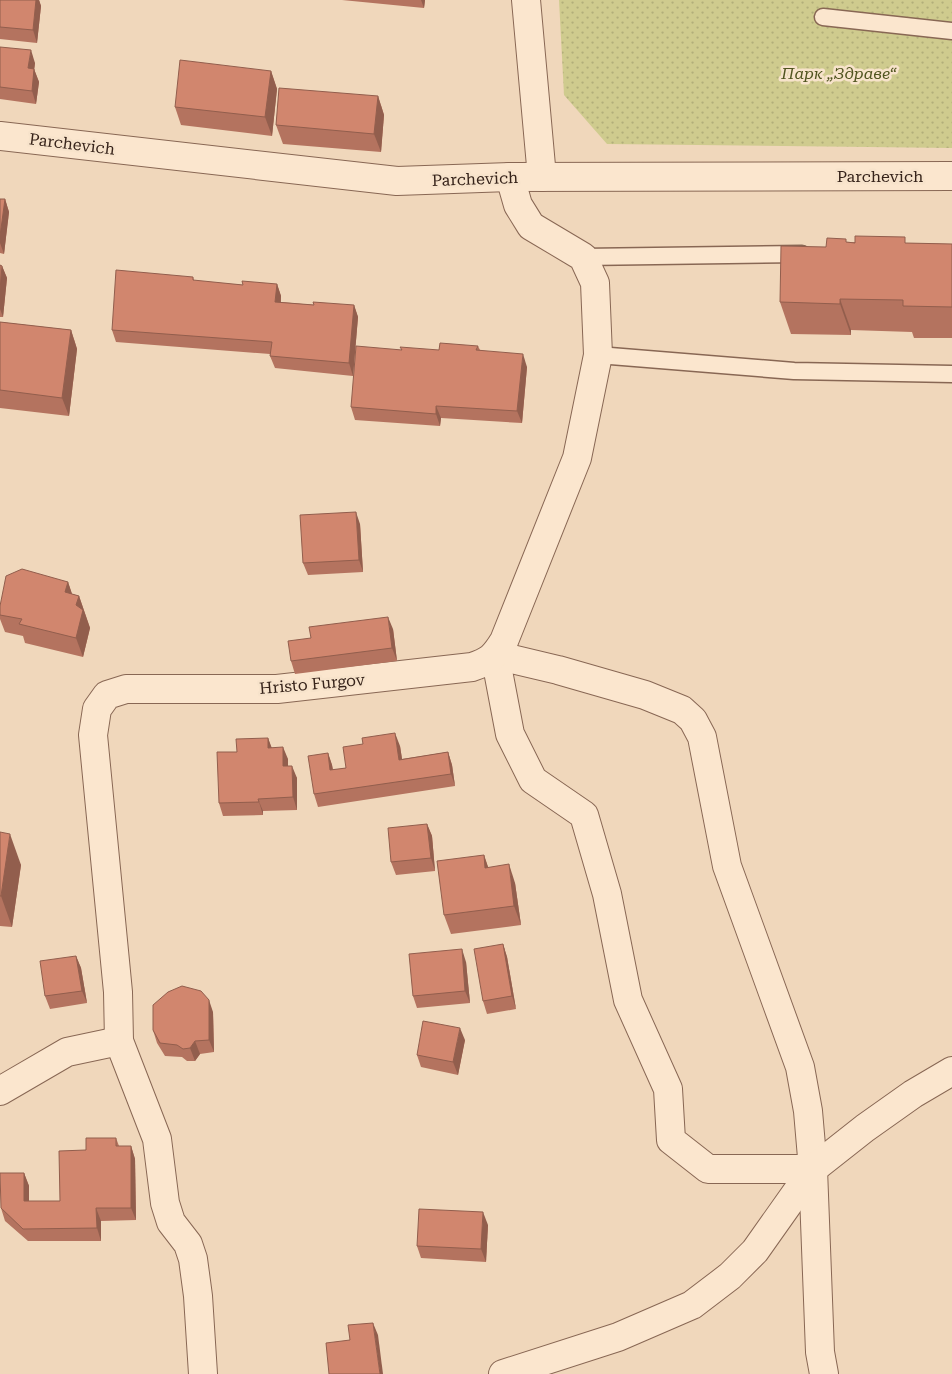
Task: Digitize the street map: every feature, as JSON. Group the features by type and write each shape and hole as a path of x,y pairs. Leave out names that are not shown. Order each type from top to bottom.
{"street":[{"path":"526,0 542,178"},
{"name":"Parchevich","path":"0,136 397,182 510,177 952,176"},
{"path":"510,177 518,206 531,226 583,257 595,283 598,355 577,458 504,641 495,655 510,734 533,780 584,815 607,894 628,1000 668,1089 671,1140 708,1170 813,1169"},
{"path":"495,655 558,670 645,695 682,710 693,720 702,737 727,866 800,1067 808,1111 813,1169 820,1352 824,1374"},
{"name":"Hristo Furgov","path":"119,1041 118,992 94,735 97,710 106,695 126,690 277,689 472,667 487,662 495,655"},
{"path":"0,1091 67,1052 119,1041 157,1139 165,1203 171,1222 188,1244 193,1259 198,1296 203,1374"},
{"path":"503,1374 618,1337 692,1305 730,1276 756,1251 813,1169 865,1128 913,1094 952,1070"}],"lane":[{"path":"823,17 952,31"},
{"path":"583,257 812,254"},
{"path":"598,355 794,371 952,374"}],"green space":[{"name":"Парк „Здраве“","path":"559,0 952,0 952,148 607,144 564,95"}],"building":[{"path":"0,0 36,0 33,30 0,27"},
{"path":"0,47 31,50 28,68 34,69 32,91 0,87"},
{"path":"180,60 271,71 265,117 175,107"},
{"path":"279,88 378,96 374,134 276,125"},
{"path":"0,199 5,199 0,236"},
{"path":"855,236 905,237 905,243 952,244 952,307 903,306 903,300 840,299 840,304 780,302 781,246 826,247 827,238 846,239 846,242 855,243"},
{"path":"0,265 2,266 0,290"},
{"path":"116,270 193,277 193,280 243,285 242,281 277,284 275,302 314,305 313,302 354,305 349,363 270,356 272,342 112,330"},
{"path":"0,322 71,330 62,398 0,390"},
{"path":"440,343 478,346 476,350 523,354 517,411 436,406 436,414 351,407 356,346 402,350 400,347 439,350"},
{"path":"356,512 359,560 303,563 300,515"},
{"path":"22,569 68,582 65,592 79,596 76,605 83,610 76,638 19,624 22,619 0,615 6,576"},
{"path":"388,617 392,648 291,661 288,641 311,638 309,627"},
{"path":"395,733 399,760 448,752 451,774 314,794 308,756 328,753 330,770 346,768 343,747 363,744 362,738"},
{"path":"268,738 268,748 283,747 283,766 292,766 293,797 258,799 259,802 219,803 217,752 237,752 236,739"},
{"path":"427,824 431,858 391,862 388,828"},
{"path":"0,832 10,834 1,896 0,896"},
{"path":"484,855 485,868 509,864 514,906 444,915 437,861"},
{"path":"503,944 512,996 483,1001 474,949"},
{"path":"462,949 465,991 413,996 409,954"},
{"path":"76,956 82,991 45,996 40,961"},
{"path":"182,986 201,991 209,1000 209,1040 195,1041 190,1048 183,1049 177,1045 160,1043 153,1030 153,1005 168,992"},
{"path":"423,1021 460,1028 453,1062 417,1055"},
{"path":"86,1138 116,1138 116,1146 131,1146 131,1208 96,1208 97,1228 23,1229 1,1208 0,1173 24,1173 24,1201 60,1201 59,1151 86,1150"},
{"path":"419,1209 483,1212 481,1249 417,1246"},
{"path":"373,1323 380,1374 329,1374 326,1343 350,1340 348,1325"}]}
